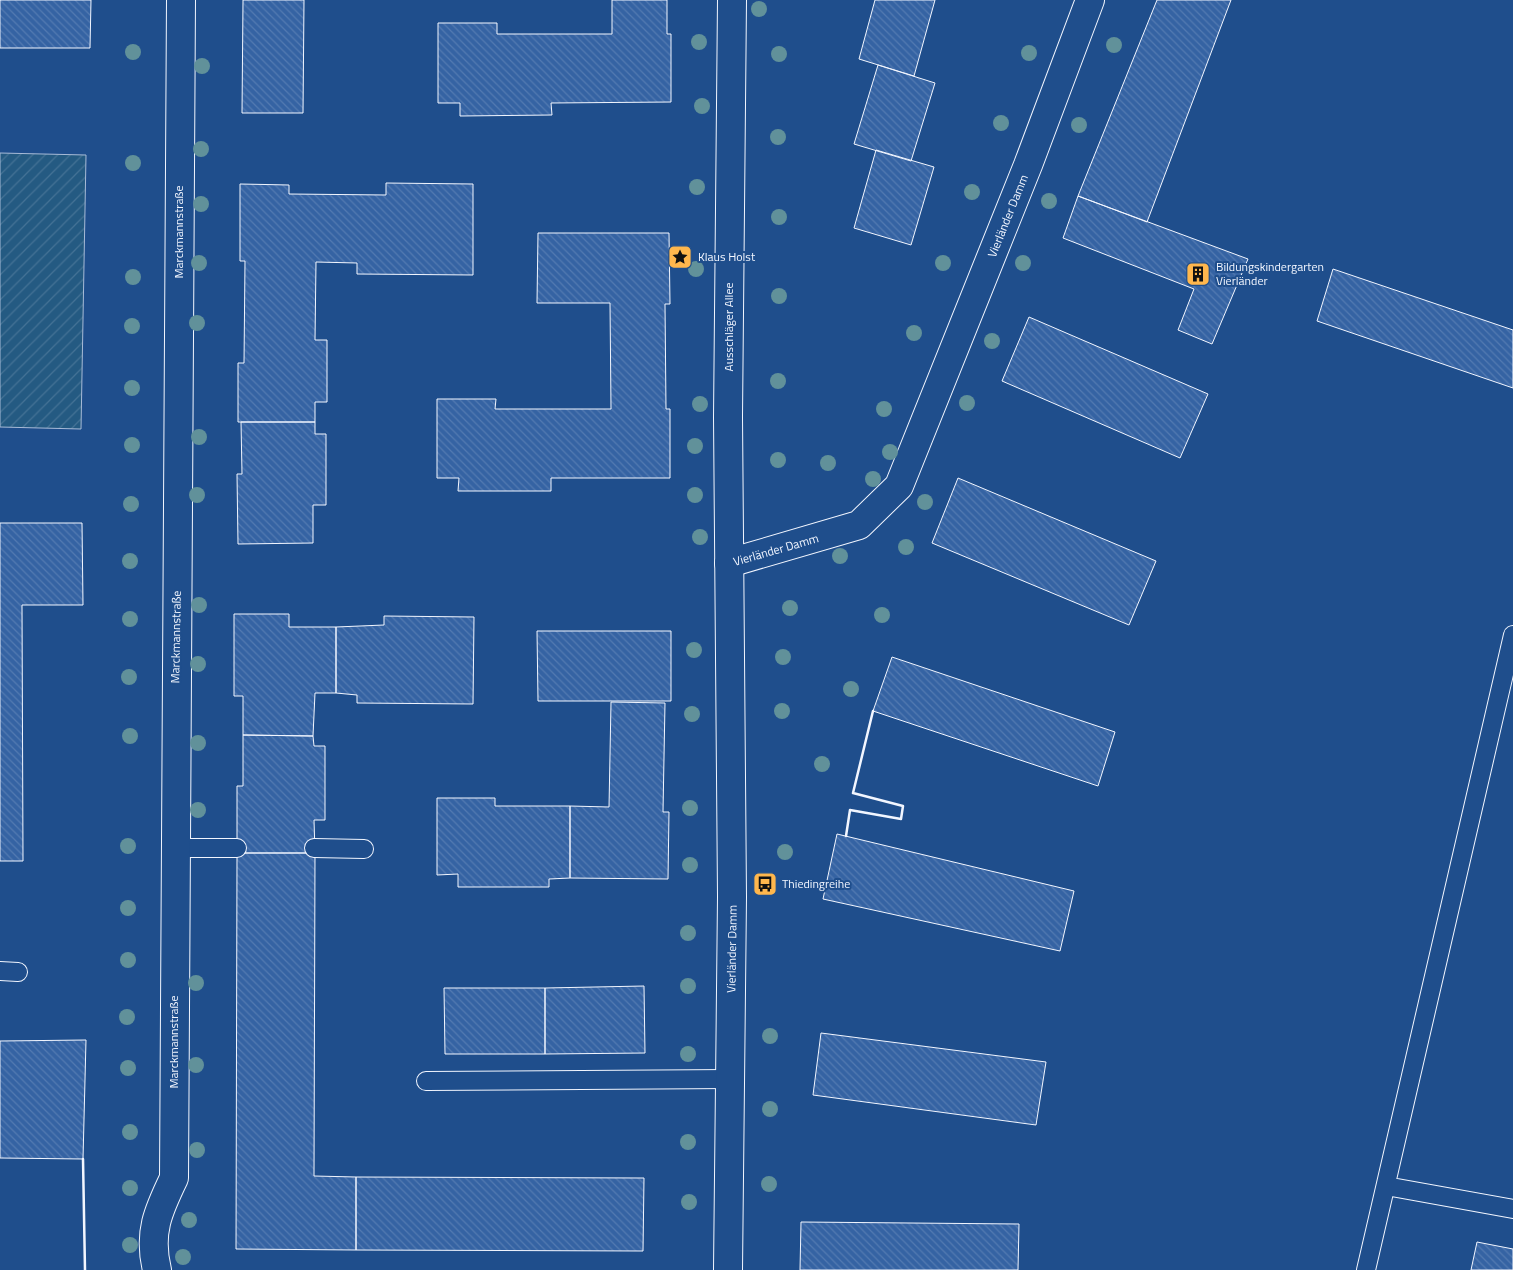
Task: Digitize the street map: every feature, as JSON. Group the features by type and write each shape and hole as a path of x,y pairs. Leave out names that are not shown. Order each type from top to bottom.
{"street":[{"name":"Marckmannstraße","path":"157,1270 153,1234 156,1216 174,1178 174,848 181,0"},
{"name":"Ausschläger Allee","path":"729,563 732,0"},
{"name":"Vierländer Damm","path":"728,1270 732,892 729,563 859,526 899,486 1028,166 1090,0"}],"lane":[{"path":"1366,1270 1513,635"},
{"path":"174,848 237,848"},
{"path":"314,848 364,848"},
{"path":"0,971 18,972"},
{"path":"426,1081 730,1079"},
{"path":"1386,1186 1513,1209"}],"shaded area":[{"path":"0,153 86,155 81,429 0,427"}],"building":[{"path":"0,0 91,0 90,48 0,48"},
{"path":"243,0 304,0 303,113 242,113"},
{"path":"612,0 667,0 667,34 671,34 671,102 551,103 552,115 460,116 460,103 438,103 438,23 497,23 497,34 612,34"},
{"path":"875,0 935,0 914,76 859,59"},
{"path":"1157,0 1231,0 1147,222 1078,196"},
{"path":"878,65 935,83 911,161 854,144"},
{"path":"876,150 934,167 911,245 854,228"},
{"path":"386,183 473,184 473,275 357,274 357,263 316,262 315,340 327,340 327,402 315,402 315,422 238,422 238,363 244,363 245,261 240,261 240,184 289,185 289,194 386,195"},
{"name":"Bildungskindergarten Vierländer","path":"1078,196 1248,259 1212,344 1178,330 1194,289 1063,238"},
{"path":"538,233 669,233 670,304 665,304 666,409 670,409 670,478 551,478 551,491 458,491 459,478 437,478 437,399 496,399 495,409 611,409 610,303 537,303"},
{"path":"1333,269 1513,330 1513,388 1317,321"},
{"path":"1029,317 1208,394 1180,458 1002,381"},
{"path":"241,422 315,422 315,434 326,434 326,505 313,505 313,543 238,544 237,474 242,474"},
{"path":"958,478 1156,561 1129,625 932,543"},
{"path":"0,523 82,523 83,605 22,605 23,861 0,861"},
{"path":"234,614 289,614 289,627 336,627 336,693 315,693 313,736 243,735 243,696 234,696"},
{"path":"384,616 474,617 473,704 357,703 357,695 336,693 336,627 384,625"},
{"path":"537,631 671,631 671,701 538,701"},
{"path":"892,657 1115,732 1098,786 873,711"},
{"path":"611,702 665,703 663,812 669,812 668,879 570,878 570,806 609,807"},
{"path":"243,735 313,736 314,746 325,746 325,820 314,820 315,853 237,853 237,786 243,786"},
{"path":"437,798 495,798 495,806 570,806 570,878 549,879 549,887 458,887 458,874 437,875"},
{"path":"837,834 1074,891 1060,951 823,899"},
{"path":"237,853 315,853 314,1176 356,1177 356,1250 236,1249"},
{"path":"644,986 645,1053 545,1054 545,988"},
{"path":"444,988 545,988 545,1054 445,1054"},
{"path":"821,1033 1046,1062 1036,1125 813,1095"},
{"path":"86,1040 83,1159 0,1158 0,1041"},
{"path":"356,1177 644,1178 643,1251 356,1250"},
{"path":"801,1222 1019,1224 1018,1270 800,1270"},
{"path":"1477,1242 1513,1249 1513,1270 1471,1270"}],"wall":[{"path":"846,836 850,810 901,819 903,806 853,793 873,711"},
{"path":"83,1159 85,1270"}],"place":[{"name":"Klaus Holst","path":"680,257"},
{"name":"Bildungskindergarten Vierländer","path":"1198,274"},
{"name":"Thiedingreihe","path":"765,884"}]}
